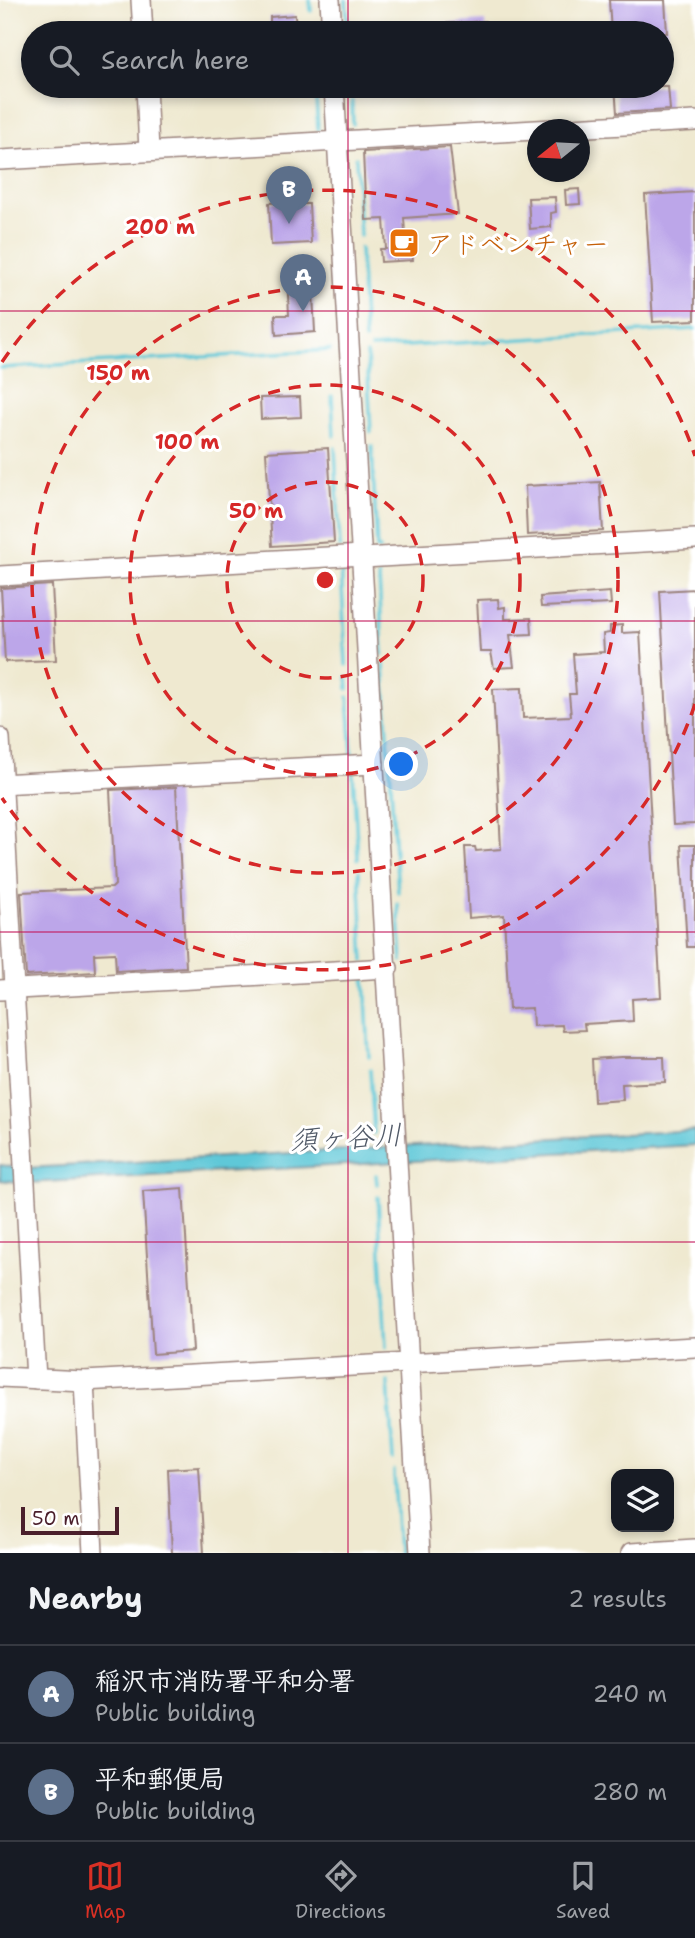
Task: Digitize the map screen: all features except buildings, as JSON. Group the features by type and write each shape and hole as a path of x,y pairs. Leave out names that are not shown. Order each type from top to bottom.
{"street":[{"path":"141,0 142,21"},
{"path":"330,0 331,21"},
{"path":"147,98 149,151"},
{"path":"335,98 388,968 420,1553"},
{"path":"0,160 695,121"},
{"path":"0,576 695,539"},
{"path":"0,738 7,989 24,1166 36,1380"},
{"path":"1,784 374,764"},
{"path":"7,989 388,968"},
{"path":"0,1377 84,1381 695,1347"},
{"path":"84,1381 93,1553"},
{"path":"631,1553 695,1549"}],"water":[{"path":"695,1130 695,1145 27,1183 0,1180 0,1165 27,1168"}],"waterway":[{"path":"310,0 311,11"},
{"path":"346,0 347,21"},
{"path":"316,98 318,129"},
{"path":"352,101 353,124"},
{"path":"356,158 360,236"},
{"path":"360,248 365,340"},
{"path":"371,348 695,329"},
{"path":"0,368 330,350"},
{"path":"367,354 371,432"},
{"path":"332,396 334,436"},
{"path":"372,446 377,549 380,549"},
{"path":"335,448 340,547"},
{"path":"341,566 346,665"},
{"path":"379,577 383,654"},
{"path":"384,664 389,755"},
{"path":"347,677 348,689"},
{"path":"348,697 352,753"},
{"path":"390,766 395,856"},
{"path":"353,773 358,859"},
{"path":"396,861 398,892"},
{"path":"359,871 364,961"},
{"path":"398,904 402,961"},
{"path":"365,977 369,1057"},
{"name":"須ヶ谷川","path":"370,1070 374,1134"},
{"path":"376,1175 377,1184"},
{"path":"378,1197 386,1348"},
{"path":"388,1382 393,1459"},
{"path":"394,1471 398,1553"}],"place":[{"name":"平和郵便局","path":"289,224"},
{"name":"アドベンチャー","path":"404,243"},
{"name":"稲沢市消防署平和分署","path":"303,312"}]}
